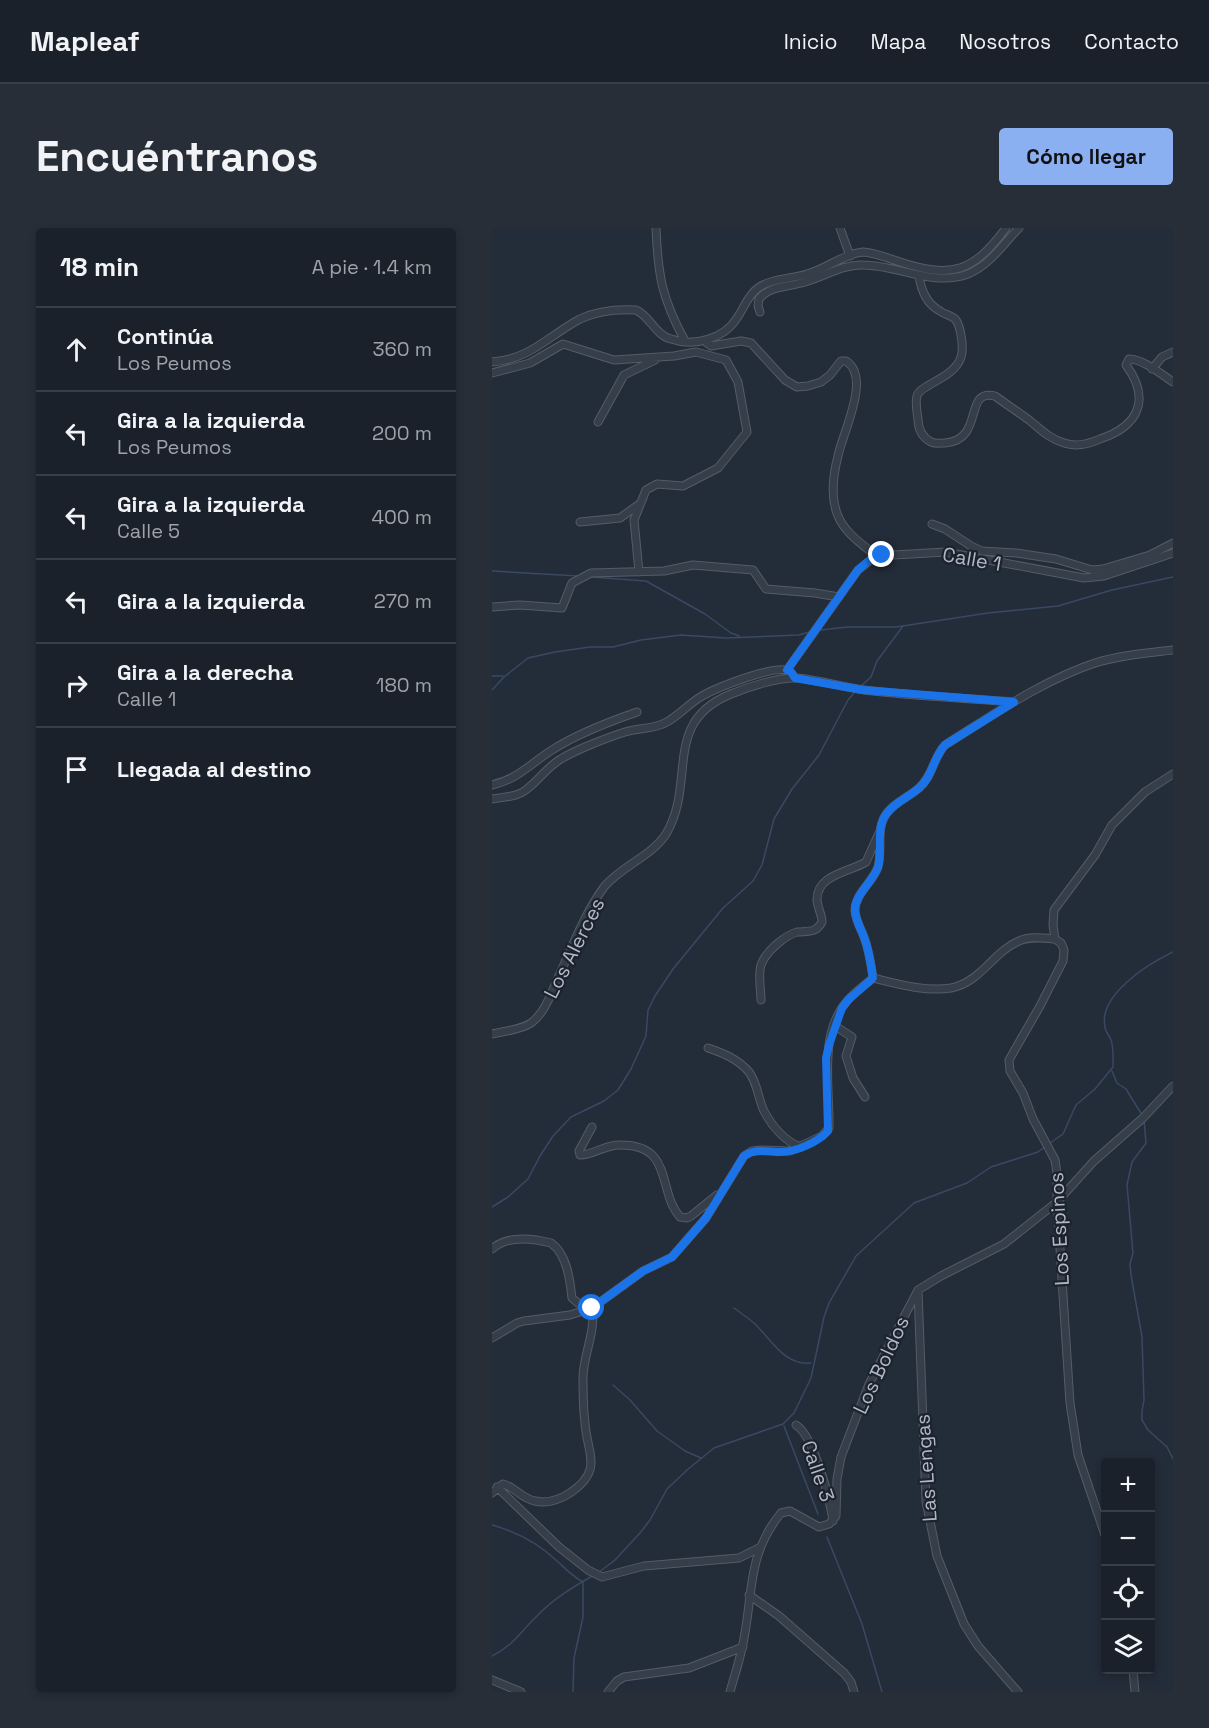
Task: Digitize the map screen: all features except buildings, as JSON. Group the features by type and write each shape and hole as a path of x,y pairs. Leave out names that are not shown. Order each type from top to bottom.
{"street":[{"path":"656,228 658,261 664,296 670,314 685,341"},
{"path":"840,228 850,256"},
{"path":"492,362 525,354 581,319 600,313 636,310 641,312 664,336 672,340 706,340 728,329 750,296 759,287 771,282 816,272 850,256 867,252 922,269 935,271 955,269 973,263 983,256 1006,228"},
{"path":"760,312 759,298 769,291 815,280 851,266 880,267 919,276 948,278 972,272 988,261 1019,228"},
{"path":"919,276 929,302 939,311 951,316 958,324 962,350 959,361 951,371 921,390 916,396 920,431 928,441 934,444 955,441 964,435 971,425 977,401 989,394 1060,442 1082,444 1104,438 1124,427 1134,417 1138,409 1139,390 1134,375 1127,366 1128,360 1132,358 1173,382"},
{"path":"706,340 711,346 738,341 751,343 785,380 797,387 821,382 841,361 851,364 856,377 855,397 836,465 834,504 844,526 876,556 858,570 787,670"},
{"path":"492,373 530,363 563,344 614,360 696,352 726,360 738,382 747,432 718,468 683,486 657,484 646,490 634,520 639,572"},
{"path":"1152,369 1162,357 1173,352"},
{"path":"598,422 624,375 660,357"},
{"path":"580,522 620,518 641,503"},
{"path":"932,524 982,551 1008,552 1056,559 1092,570 1150,555 1173,543"},
{"name":"Calle 1","path":"876,556 946,552 1084,578 1104,576 1173,553"},
{"path":"492,607 520,604 562,608 572,583 591,573 664,571 693,565 753,570 766,589 839,597"},
{"path":"761,1000 760,967 764,956 790,934 810,932 819,927 822,918 817,898 819,888 826,880 866,862 881,831 886,814 928,778 939,752 945,745 1014,702 1096,663 1173,650"},
{"path":"492,799 527,790 561,759 624,732 662,724 676,717 685,707 703,695 732,682 787,670 795,678"},
{"name":"Los Alerces","path":"492,1034 530,1024 537,1017 604,887 656,845 665,834 674,816 681,792 685,746 689,729 711,704 730,694 759,684 795,678 863,690 1014,702"},
{"path":"492,784 509,781 554,749 616,719 637,712"},
{"name":"Los Espinos","path":"1101,1524 1082,1469 1070,1403 1057,1173 1054,1160 1033,1119 1023,1093 1010,1071 1009,1060 1063,961 1064,950 1061,943 1055,939 1054,910 1095,855 1112,825 1145,792 1173,774"},
{"path":"873,978 867,948 855,911 856,901 872,880 878,867 881,831"},
{"path":"873,978 926,989 952,988 981,972 1006,948 1020,940 1055,939"},
{"path":"492,1338 516,1323 570,1315 592,1308 643,1271 672,1257 706,1218 740,1161 752,1151 790,1152 826,1134 829,1128 826,1058 835,1026 848,1000 873,978"},
{"path":"835,1026 852,1037 846,1056 853,1078 865,1097"},
{"path":"708,1048 724,1053 748,1071 756,1083 764,1111 787,1140 801,1147"},
{"path":"918,1290 1004,1244 1057,1202 1094,1161 1143,1118 1173,1086"},
{"path":"592,1126 579,1154 585,1155 611,1145 622,1144 643,1149 661,1167 670,1199 680,1217 691,1216 724,1189"},
{"path":"492,1249 500,1242 508,1240 551,1243 560,1252 570,1277 572,1298 592,1308"},
{"name":"Los Boldos","path":"833,1521 838,1510 837,1479 841,1457 869,1384 918,1290"},
{"name":"Las Lengas","path":"918,1290 926,1501 934,1547 964,1624 978,1646 1018,1692"},
{"path":"592,1308 593,1319 583,1376 585,1423 591,1456 588,1474 574,1490 554,1501 534,1501 523,1497 506,1484 494,1490 588,1570 602,1577 644,1566 739,1558 759,1548"},
{"name":"Calle 3","path":"796,1425 804,1432 816,1460 830,1499 833,1521"},
{"path":"730,1692 743,1647 748,1595 759,1548 770,1527 781,1513 786,1511 795,1513 819,1527 833,1521"},
{"path":"748,1595 779,1616 844,1673 851,1682 854,1692"},
{"path":"608,1692 617,1681 624,1677 689,1668 743,1647"},
{"path":"1133,1674 1135,1692"},
{"path":"492,1680 521,1692"}],"waterway":[{"path":"492,571 578,576"},
{"path":"591,577 646,581 739,636"},
{"path":"820,630 848,627 896,627 988,613 1058,606 1112,590 1173,577"},
{"path":"860,687 871,677 877,661 903,626"},
{"path":"492,690 528,658 555,652 590,647 613,647 641,640 681,635 726,638 799,635 809,632"},
{"path":"492,676 503,676"},
{"path":"492,1207 508,1197 528,1179 553,1136 571,1117 604,1101 618,1090 631,1069 646,1036 648,1010 655,996 673,969 723,908 753,881 762,865 774,819 792,789 819,755 854,693"},
{"path":"1050,1143 1063,1134 1076,1105 1095,1089 1113,1067 1112,1043 1105,1027 1105,1015 1109,1003 1127,982 1151,964 1173,952"},
{"path":"1112,1071 1117,1083 1126,1089 1142,1115"},
{"path":"1144,1120 1146,1143 1132,1162 1127,1185 1133,1253 1130,1264 1131,1275 1142,1337 1144,1400 1142,1420 1148,1430 1167,1447 1173,1459"},
{"path":"598,1573 615,1560 640,1533 667,1489 687,1470 714,1448 783,1424 794,1413 811,1378 829,1303 856,1256 914,1203 967,1183 991,1167 1038,1152 1046,1146"},
{"path":"734,1308 754,1323 786,1356 801,1363 811,1363"},
{"path":"613,1385 630,1400 657,1431 685,1451 701,1458"},
{"path":"784,1426 818,1514"},
{"path":"492,1525 535,1544 583,1582 583,1617 574,1658 573,1692"},
{"path":"827,1537 862,1624 882,1692"},
{"path":"492,1656 511,1643 550,1604 594,1575"}],"route":[{"path":"592,1308 643,1271 672,1257 706,1218 744,1156 752,1151 761,1150 790,1152 826,1134 829,1128 826,1058 829,1045 842,1008 873,978 865,939 855,911 856,901 872,880 878,867 882,822 893,807 919,788 928,778 939,752 945,745 1014,702 863,690 795,678 787,670 858,570 873,557 882,555"}]}
